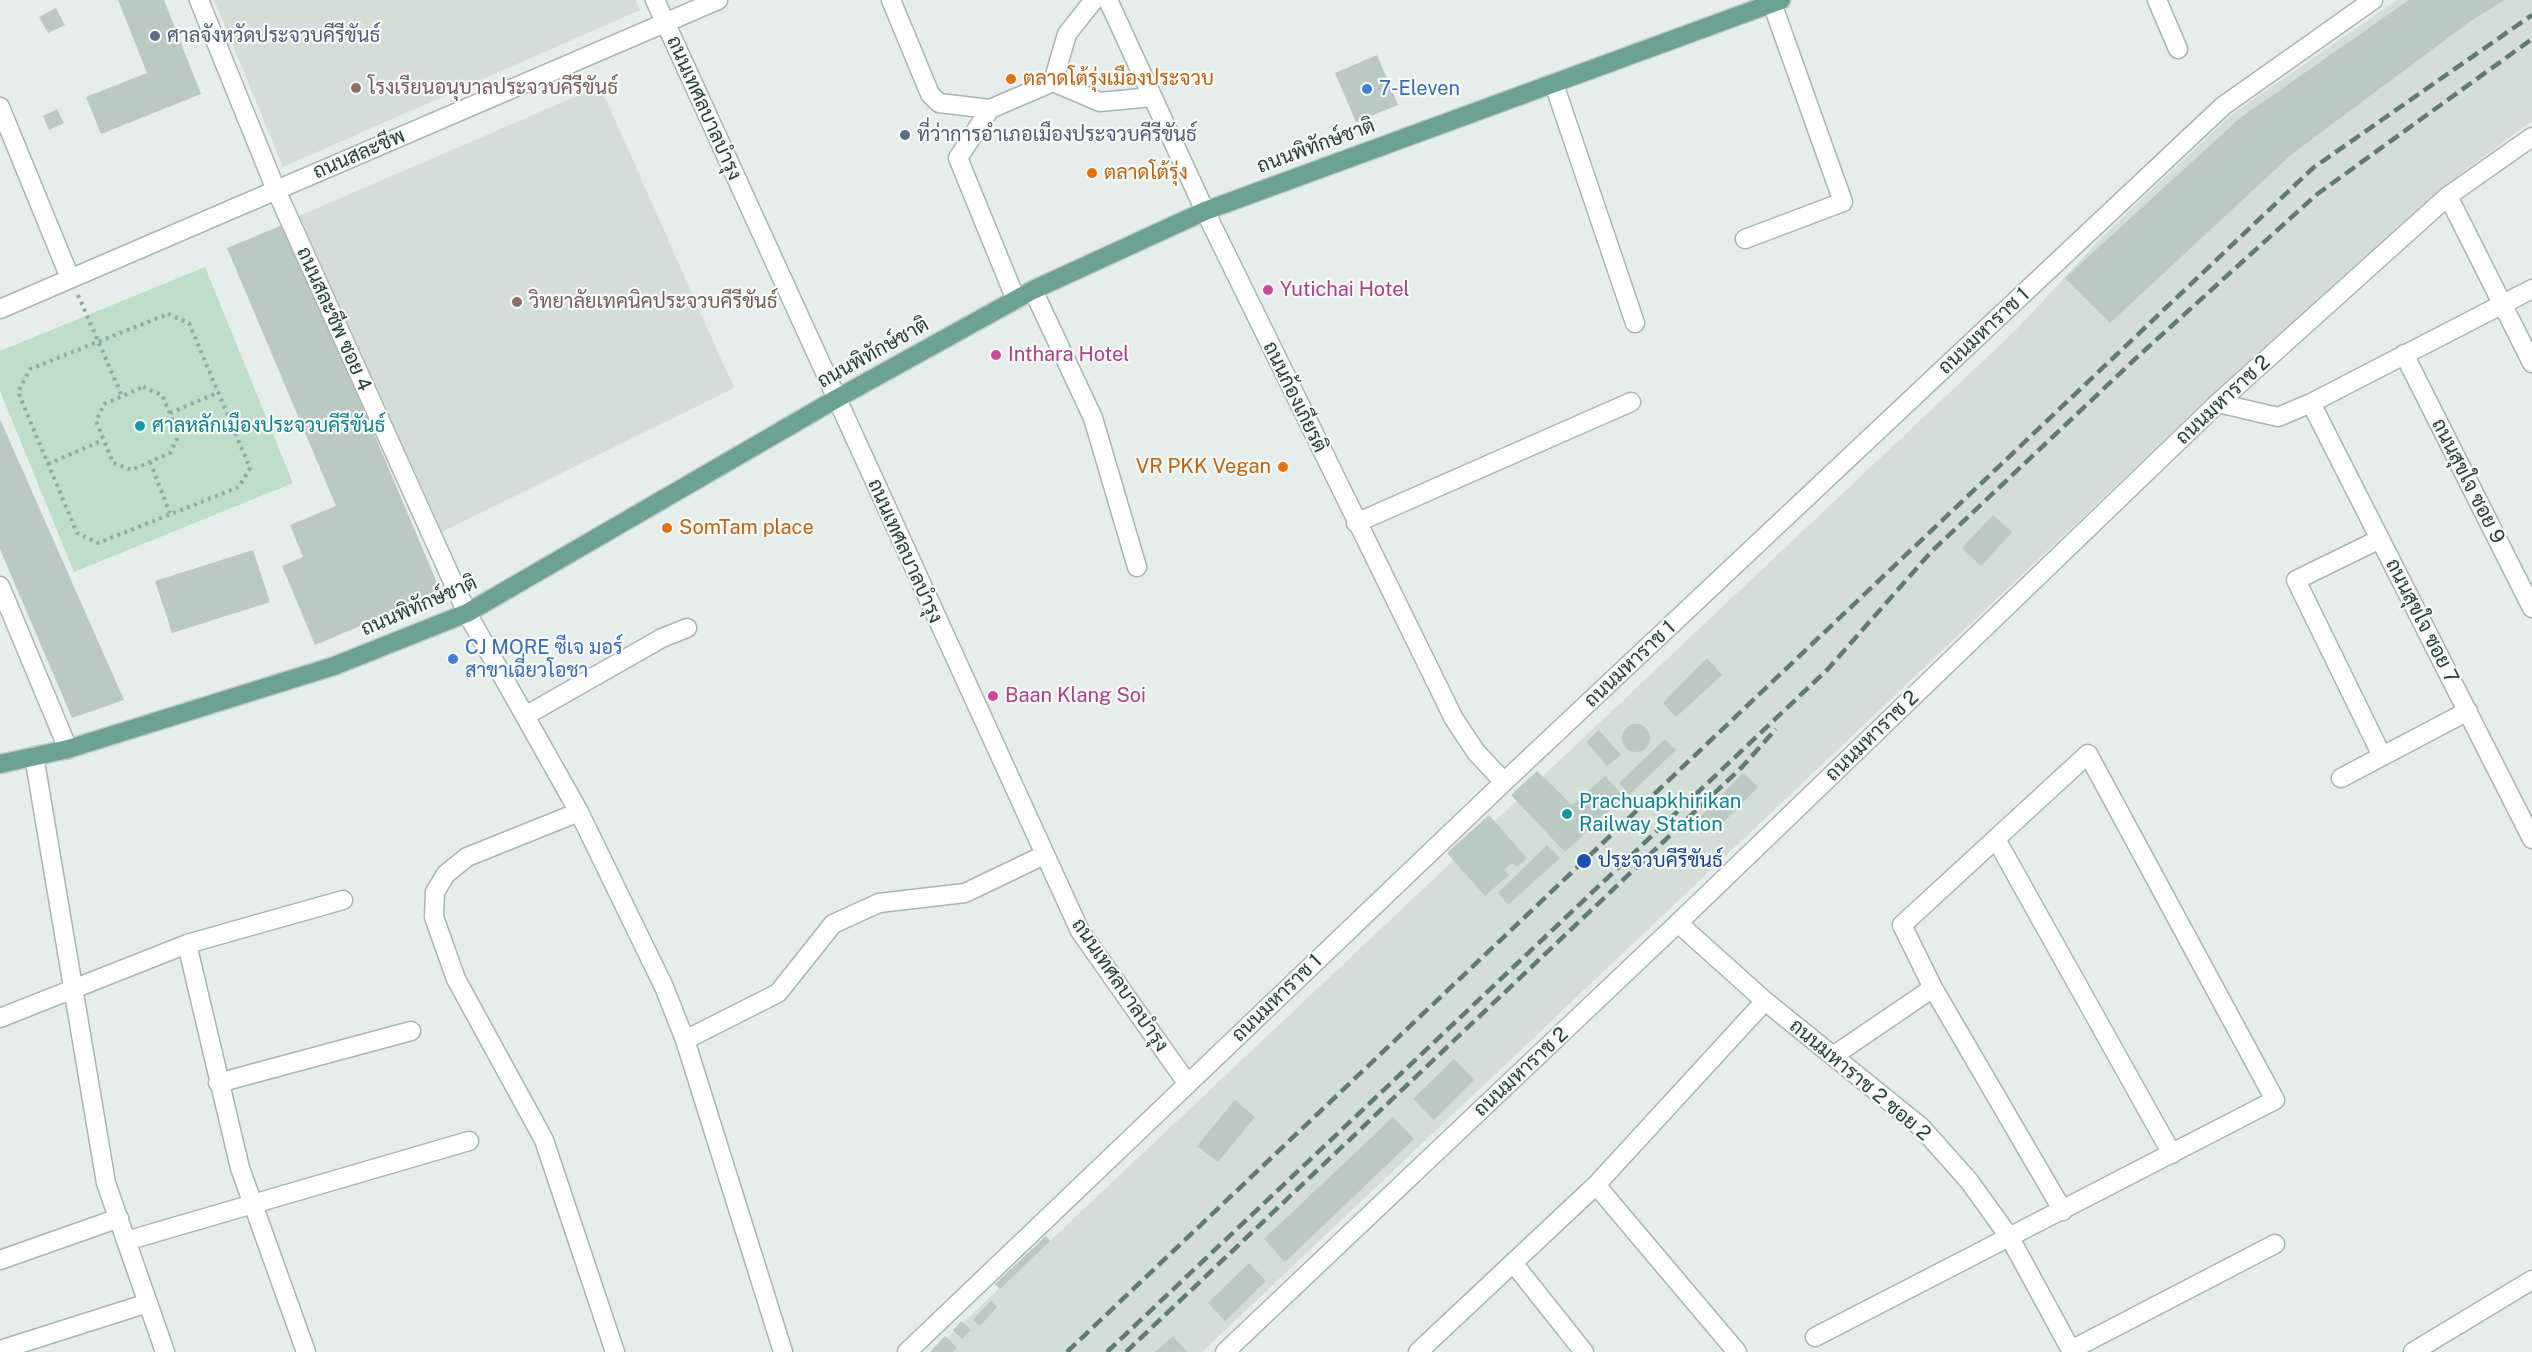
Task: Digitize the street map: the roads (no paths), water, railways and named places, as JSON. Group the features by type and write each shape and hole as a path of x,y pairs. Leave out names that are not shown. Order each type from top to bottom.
{"main road":[{"name":"ถนนพิทักษ์ชาติ","path":"0,764 68,749 334,666 468,613 836,399 1034,290 1205,211 1776,2"}],"street":[{"name":"ถนนสละชีพ ซอย 4","path":"199,0 276,190 468,613 579,812 664,987 685,1040 783,1352"},
{"name":"ถนนเทศลบาลบำรุง","path":"655,0 1080,931 1187,1083"},
{"name":"ถนนสละชีพ","path":"0,309 718,0"},
{"path":"891,0 930,94 939,103 990,109 1053,82 1100,102 1152,97"},
{"path":"1053,82 1067,34 1094,0"},
{"name":"ถนนก้องเกียรติ","path":"1108,0 1205,211 1454,719 1476,752 1504,782"},
{"path":"2157,0 2178,49"},
{"name":"ถนนมหาราช 1","path":"907,1352 1504,782 2223,106 2373,0"},
{"path":"1745,240 1843,202 1776,2"},
{"path":"1554,84 1635,323"},
{"path":"0,107 70,278"},
{"path":"990,109 958,158 1016,300"},
{"name":"ถนนมหาราช 2","path":"1225,1352 1678,923 2218,404 2448,195 2532,137"},
{"path":"2448,195 2532,363"},
{"path":"2218,404 2278,417 2311,403 2532,289"},
{"path":"1034,290 1093,418 1137,567"},
{"name":"ถนนสุขใจ ซอย 9","path":"2404,354 2532,608"},
{"path":"1356,523 1631,402"},
{"name":"ถนนสุขใจ ซอย 7","path":"2311,403 2532,839"},
{"path":"2380,539 2296,580 2382,756"},
{"path":"0,586 68,749"},
{"path":"525,716 662,638 687,628"},
{"path":"2341,778 2468,711"},
{"path":"1815,1337 2063,1211 2275,1100 2088,754 1902,925 1933,988 2063,1211"},
{"path":"34,756 106,1183 165,1352"},
{"path":"579,812 467,857 446,874 435,892 434,917 456,979 544,1140 615,1352"},
{"path":"1996,839 2172,1154"},
{"path":"685,1040 778,993 833,924 879,903 964,893 1044,855"},
{"path":"0,1018 187,944 343,900"},
{"name":"ถนนมหาราช 2 ซอย 2","path":"1678,923 1765,1001 1921,1127 1969,1181 2010,1238 2072,1351"},
{"path":"187,944 218,1083 253,1205 306,1352"},
{"path":"1833,1056 1933,988"},
{"path":"1418,1352 1437,1346 1514,1264 1596,1185 1765,1001"},
{"path":"218,1083 411,1030"},
{"path":"126,1241 469,1141"},
{"path":"1596,1185 1737,1352"},
{"path":"0,1260 118,1218"},
{"path":"2072,1351 2275,1244"},
{"path":"1514,1264 1584,1352"},
{"path":"2413,1352 2532,1280"},
{"path":"3,1349 148,1303"}],"railway":[{"path":"1067,1352 2313,168 2532,15"},
{"path":"1107,1352 1828,669 1932,551 2134,360 2316,195 2532,39"},
{"path":"1126,1352 1742,767 1776,729"}],"place":[{"name":"ศาลจังหวัดประจวบคีรีขันธ์","path":"155,36"},
{"name":"ตลาดโต้รุ่งเมืองประจวบ","path":"1011,79"},
{"name":"โรงเรียนอนุบาลประจวบคีรีขันธ์","path":"356,88"},
{"name":"7-Eleven","path":"1367,89"},
{"name":"ที่ว่าการอำเภอเมืองประจวบคีรีขันธ์","path":"905,135"},
{"name":"ตลาดโต้รุ่ง","path":"1092,173"},
{"name":"Yutichai Hotel","path":"1268,290"},
{"name":"วิทยาลัยเทคนิคประจวบคีรีขันธ์","path":"517,302"},
{"name":"Inthara Hotel","path":"996,355"},
{"name":"ศาลหลักเมืองประจวบคีรีขันธ์","path":"140,426"},
{"name":"VR PKK Vegan","path":"1283,467"},
{"name":"SomTam place","path":"667,528"},
{"name":"CJ MORE ซีเจ มอร์ สาขาเฉี่ยวโอชา","path":"453,659"},
{"name":"Baan Klang Soi","path":"993,696"},
{"name":"Prachuapkhirikan Railway Station","path":"1567,814"},
{"name":"ประจวบคีรีขันธ์","path":"1584,861"}]}
